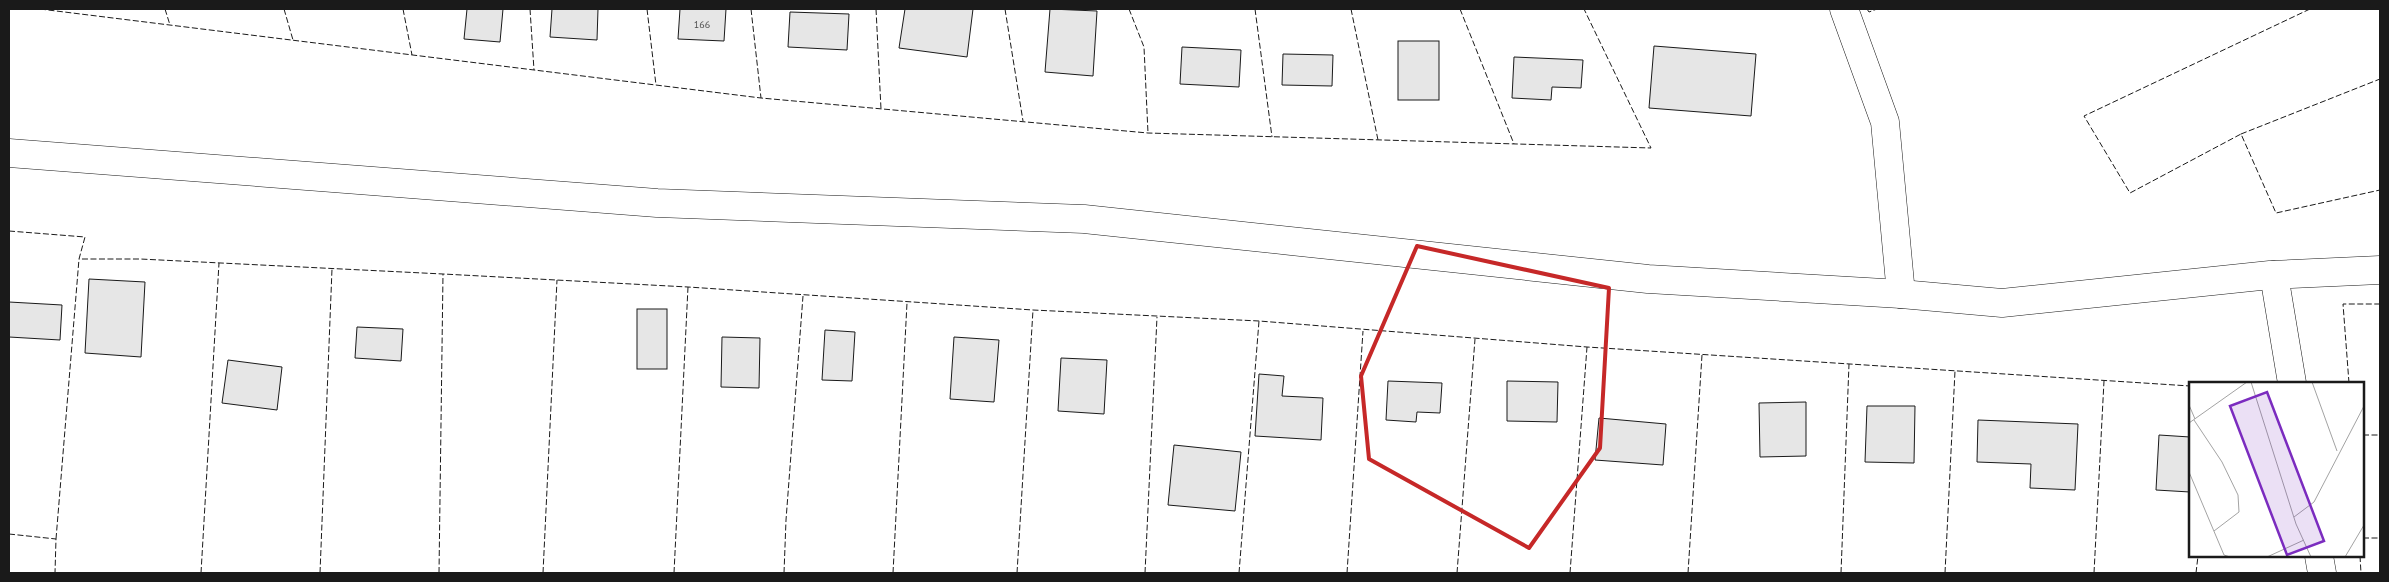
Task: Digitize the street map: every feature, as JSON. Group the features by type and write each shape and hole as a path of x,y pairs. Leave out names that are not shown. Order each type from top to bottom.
{"street":[{"path":"1844,9 1885,122 1901,294"},
{"path":"9,153 657,203 1084,219 1648,279 1901,294 2002,304 2274,275 2380,270"},
{"path":"2274,275 2292,382"},
{"path":"2319,557 2322,573"}],"highlighted area":[{"path":"1417,246 1609,288 1600,448 1529,548 1369,459 1361,376"}],"building":[{"path":"467,9 503,9 500,42 464,39"},
{"path":"552,9 598,9 597,40 550,37"},
{"path":"680,9 726,9 724,41 678,39"},
{"path":"905,9 973,9 967,57 899,48"},
{"path":"1050,9 1097,11 1093,76 1045,72"},
{"path":"790,12 849,14 847,50 788,47"},
{"path":"1398,41 1439,41 1439,100 1398,100"},
{"path":"1654,46 1756,54 1751,116 1649,108"},
{"path":"1182,47 1241,50 1239,87 1180,84"},
{"path":"1283,54 1333,55 1332,86 1282,85"},
{"path":"1514,57 1583,60 1581,88 1552,87 1551,100 1512,98"},
{"path":"89,279 145,282 141,357 85,353"},
{"path":"9,302 62,305 60,340 9,337"},
{"path":"637,309 667,309 667,369 637,369"},
{"path":"357,327 403,329 401,361 355,358"},
{"path":"825,330 855,332 852,381 822,380"},
{"path":"722,337 760,338 759,388 721,387"},
{"path":"954,337 999,340 994,402 950,399"},
{"path":"1061,358 1107,360 1104,414 1058,411"},
{"path":"228,360 282,367 277,410 222,403"},
{"path":"1259,374 1284,376 1282,396 1323,398 1321,440 1255,436"},
{"path":"1388,381 1442,383 1440,413 1417,412 1416,422 1386,420"},
{"path":"1507,381 1558,382 1557,422 1507,421"},
{"path":"1806,402 1806,456 1760,457 1759,403"},
{"path":"1867,406 1915,406 1914,463 1865,462"},
{"path":"1599,418 1666,424 1663,465 1595,460"},
{"path":"1978,420 2078,424 2075,490 2030,488 2031,464 1977,462"},
{"path":"2159,435 2189,437 2189,492 2156,490"},
{"path":"1174,445 1241,452 1235,511 1168,505"}],"fence":[{"path":"40,9 761,98 1148,133 1651,148 1584,9"},
{"path":"165,9 170,25"},
{"path":"284,9 293,40"},
{"path":"403,9 412,55"},
{"path":"530,9 534,70"},
{"path":"647,9 656,85"},
{"path":"751,9 761,98"},
{"path":"876,9 881,109"},
{"path":"1005,9 1023,121"},
{"path":"1129,9 1144,47 1148,133"},
{"path":"1255,9 1272,137"},
{"path":"1351,9 1378,140"},
{"path":"1460,9 1514,144"},
{"path":"1867,9 1869,12 1877,9"},
{"path":"2310,9 2084,116 2130,193 2241,134 2276,213 2380,190"},
{"path":"2241,134 2380,79"},
{"path":"9,231 85,237 79,259 140,259 443,274 688,287 1033,310 1259,321 1587,347 2189,386"},
{"path":"56,539 79,259"},
{"path":"201,573 219,263"},
{"path":"320,573 332,269"},
{"path":"439,573 443,274"},
{"path":"543,573 557,280"},
{"path":"674,573 688,287"},
{"path":"784,573 786,520 803,296"},
{"path":"893,573 907,303"},
{"path":"2349,382 2343,304 2380,304"},
{"path":"1017,573 1033,310"},
{"path":"1145,573 1157,317"},
{"path":"1239,573 1259,321"},
{"path":"1347,573 1363,331"},
{"path":"1457,573 1475,339"},
{"path":"1570,573 1587,347"},
{"path":"1688,573 1702,355"},
{"path":"1841,573 1849,364"},
{"path":"1945,573 1955,371"},
{"path":"2094,573 2104,381"},
{"path":"2364,435 2380,435"},
{"path":"9,534 56,539 55,573"},
{"path":"2364,538 2380,538"},
{"path":"2196,573 2198,557"},
{"path":"2360,557 2361,573"}]}
